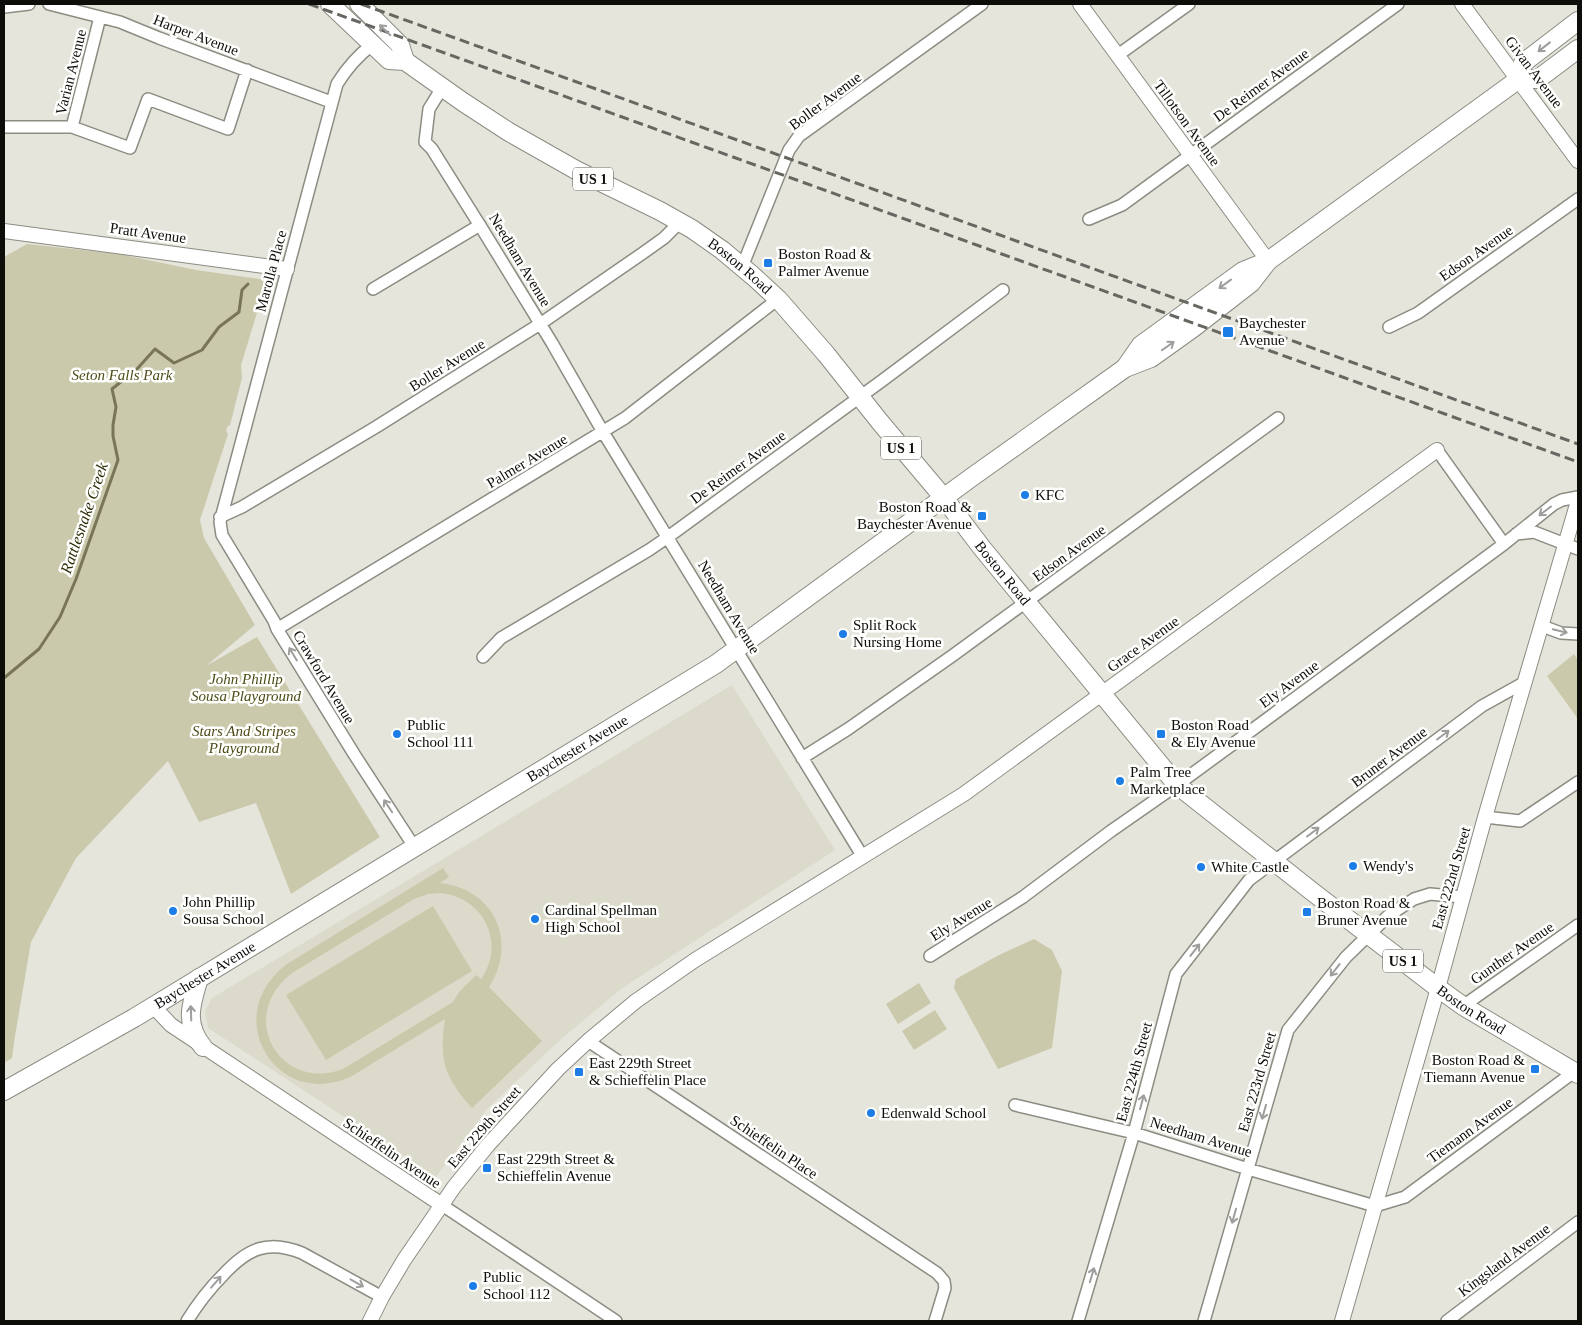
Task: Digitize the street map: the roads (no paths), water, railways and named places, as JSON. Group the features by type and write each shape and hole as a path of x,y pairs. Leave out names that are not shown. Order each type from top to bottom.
{"main road":[{"name":"Boston Road","path":"330,4 389,60 405,61 442,88 526,142 576,170 680,222 708,240 742,266 778,299 826,354 859,397 944,498 986,552 1178,785 1274,862 1463,1006 1577,1072"},
{"name":"Boston Road","path":"359,4 400,45 405,61"},
{"name":"Baychester Avenue","path":"1519,79 1523,63 1578,21"},
{"name":"Baychester Avenue","path":"4,1091 154,1006 716,664 1125,368 1151,358 1193,328 1252,283 1268,261 1519,79 1538,79 1578,49"},
{"path":"199,978 190,1012 195,1034 203,1046"}],"street":[{"path":"4,8 29,4"},
{"name":"Harper Avenue","path":"49,4 120,22 331,102"},
{"name":"Boller Avenue","path":"742,266 778,175 794,141 982,4"},
{"name":"Tillotson Avenue","path":"1080,4 1268,261"},
{"path":"1118,55 1189,4"},
{"name":"De Reimer Avenue","path":"1089,219 1122,205 1398,4"},
{"name":"Givan Avenue","path":"1462,4 1578,161"},
{"name":"Varian Avenue","path":"4,128 72,127 100,17"},
{"name":"Marolla Place","path":"220,518 336,84 355,58 372,45"},
{"path":"72,127 130,148 148,99 228,129 248,70"},
{"name":"Needham Avenue","path":"442,88 429,109 425,142 432,149 480,225 603,432 863,857"},
{"name":"Edson Avenue","path":"1389,327 1418,313 1578,199"},
{"name":"Boller Avenue","path":"220,518 242,507 376,427 540,324 643,254 664,238 680,222"},
{"path":"373,288 480,225"},
{"name":"Pratt Avenue","path":"4,231 288,269"},
{"name":"De Reimer Avenue","path":"483,657 501,638 668,537 1003,290"},
{"name":"Palmer Avenue","path":"278,629 625,418 778,299"},
{"name":"Edson Avenue","path":"802,758 848,729 1028,602 1278,418"},
{"path":"1437,450 1504,544"},
{"name":"Grace Avenue","path":"863,857 964,794 1437,450"},
{"name":"Ely Avenue","path":"930,956 1024,897 1562,500 1578,497"},
{"name":"East 222nd Street","path":"1342,1321 1525,682 1542,626 1574,545 1578,501"},
{"name":"Crawford Avenue","path":"220,518 222,535 354,754 415,848"},
{"path":"1516,534 1534,532 1574,545"},
{"path":"1542,626 1561,633 1578,634"},
{"name":"Bruner Avenue","path":"1274,862 1482,706 1525,682"},
{"path":"1485,817 1520,820 1578,782"},
{"path":"588,1041 636,1001 678,971 863,857"},
{"name":"East 224th Street","path":"1078,1321 1134,1133 1176,974 1250,880 1274,862"},
{"name":"East 223rd Street","path":"1204,1321 1288,1030 1346,957 1388,916 1414,899 1430,894 1462,897"},
{"name":"Gunther Avenue","path":"1463,1006 1578,926"},
{"name":"Schieffelin Avenue","path":"154,1006 168,1022 203,1046 616,1321"},
{"name":"East 229th Street","path":"370,1321 404,1260 454,1188 494,1137 558,1069 588,1041"},
{"name":"Schieffelin Place","path":"588,1041 937,1274 944,1284 944,1293 936,1321"},
{"name":"Tiemann Avenue","path":"1375,1206 1404,1197 1577,1072"},
{"name":"Needham Avenue","path":"1015,1105 1134,1133 1375,1206"},
{"name":"Kingsland Avenue","path":"1447,1321 1578,1222"},
{"path":"187,1321 214,1283 234,1262 244,1255 265,1247 278,1246 296,1251 382,1297"}],"waterway":[{"name":"Rattlesnake Creek","path":"4,678 39,649 60,617 76,579 118,460 113,436 116,407 112,389 137,369 155,349 174,363 202,350 219,327 239,312 242,290 248,284"}],"railway":[{"path":"309,4 1578,462"},
{"path":"361,4 1578,444"}],"place":[{"name":"Boston Road & Palmer Avenue","path":"768,263"},
{"name":"Baychester Avenue","path":"1228,332"},
{"name":"KFC","path":"1025,495"},
{"name":"Boston Road & Baychester Avenue","path":"982,516"},
{"name":"Split Rock Nursing Home","path":"843,634"},
{"name":"Public School 111","path":"397,734"},
{"name":"Boston Road & Ely Avenue","path":"1161,734"},
{"name":"Palm Tree Marketplace","path":"1120,781"},
{"name":"Wendy's","path":"1353,866"},
{"name":"White Castle","path":"1201,867"},
{"name":"John Phillip Sousa School","path":"173,911"},
{"name":"Boston Road & Bruner Avenue","path":"1307,912"},
{"name":"Cardinal Spellman High School","path":"535,919"},
{"name":"Boston Road & Tiemann Avenue","path":"1535,1069"},
{"name":"East 229th Street & Schieffelin Place","path":"579,1072"},
{"name":"Edenwald School","path":"871,1113"},
{"name":"East 229th Street & Schieffelin Avenue","path":"487,1168"},
{"name":"Public School 112","path":"473,1286"}],"park label":[{"name":"Seton Falls Park","path":"122,375"},
{"name":"John Phillip Sousa Playground","path":"246,688"},
{"name":"Stars And Stripes Playground","path":"244,740"}]}
